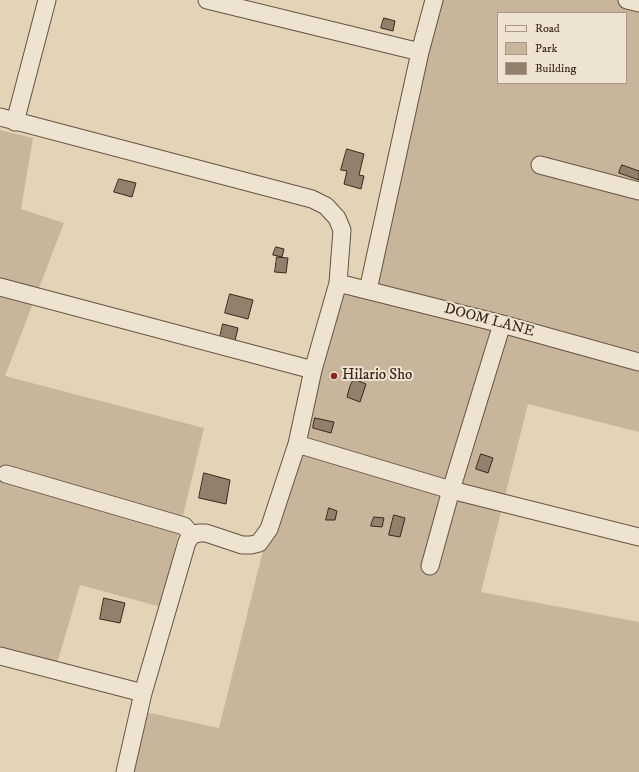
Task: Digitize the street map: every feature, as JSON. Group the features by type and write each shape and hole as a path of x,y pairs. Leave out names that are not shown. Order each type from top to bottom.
{"street":[{"path":"47,0 8,119 312,199 326,206 337,218 342,230 338,283 313,370 297,444 269,530 259,543 242,545 206,533 192,535 187,542 143,693 125,772"},
{"path":"207,0 420,52"},
{"path":"368,290 420,52 434,0"},
{"path":"626,0 639,3"},
{"path":"540,166 639,191"},
{"name":"DOOM LANE","path":"338,283 502,324 639,362"},
{"path":"0,286 313,370"},
{"path":"430,566 451,490 502,324"},
{"path":"297,444 451,490 639,537"},
{"path":"6,474 184,526 192,535"},
{"path":"0,656 143,693"}],"green space":[{"path":"438,0 639,0 639,432 528,404 481,592 639,622 639,772 121,772 136,710 219,728 330,280 362,293"},
{"path":"0,130 33,138 21,209 64,223 5,376 204,428 161,607 80,585 53,677 0,660"}],"building":[{"path":"384,18 395,21 393,31 381,28"},
{"path":"347,149 364,154 359,175 364,176 361,189 344,184 347,171 341,170"},
{"path":"622,165 639,171 639,180 619,173"},
{"path":"119,179 136,183 132,197 114,192"},
{"path":"276,247 284,249 282,257 273,255"},
{"path":"277,257 288,258 286,273 275,272"},
{"path":"230,294 253,300 248,319 225,313"},
{"path":"223,324 238,328 234,345 219,342"},
{"path":"354,379 366,384 360,402 347,397"},
{"path":"315,418 334,422 331,433 313,428"},
{"path":"481,454 493,458 488,473 476,469"},
{"path":"204,473 230,480 226,504 199,498"},
{"path":"329,508 337,511 335,520 326,520"},
{"path":"394,515 405,518 400,537 389,535"},
{"path":"374,517 384,518 382,527 371,526"},
{"path":"104,598 125,603 120,623 100,619"}],"place":[{"name":"Hilario Sho","path":"334,376"}]}
